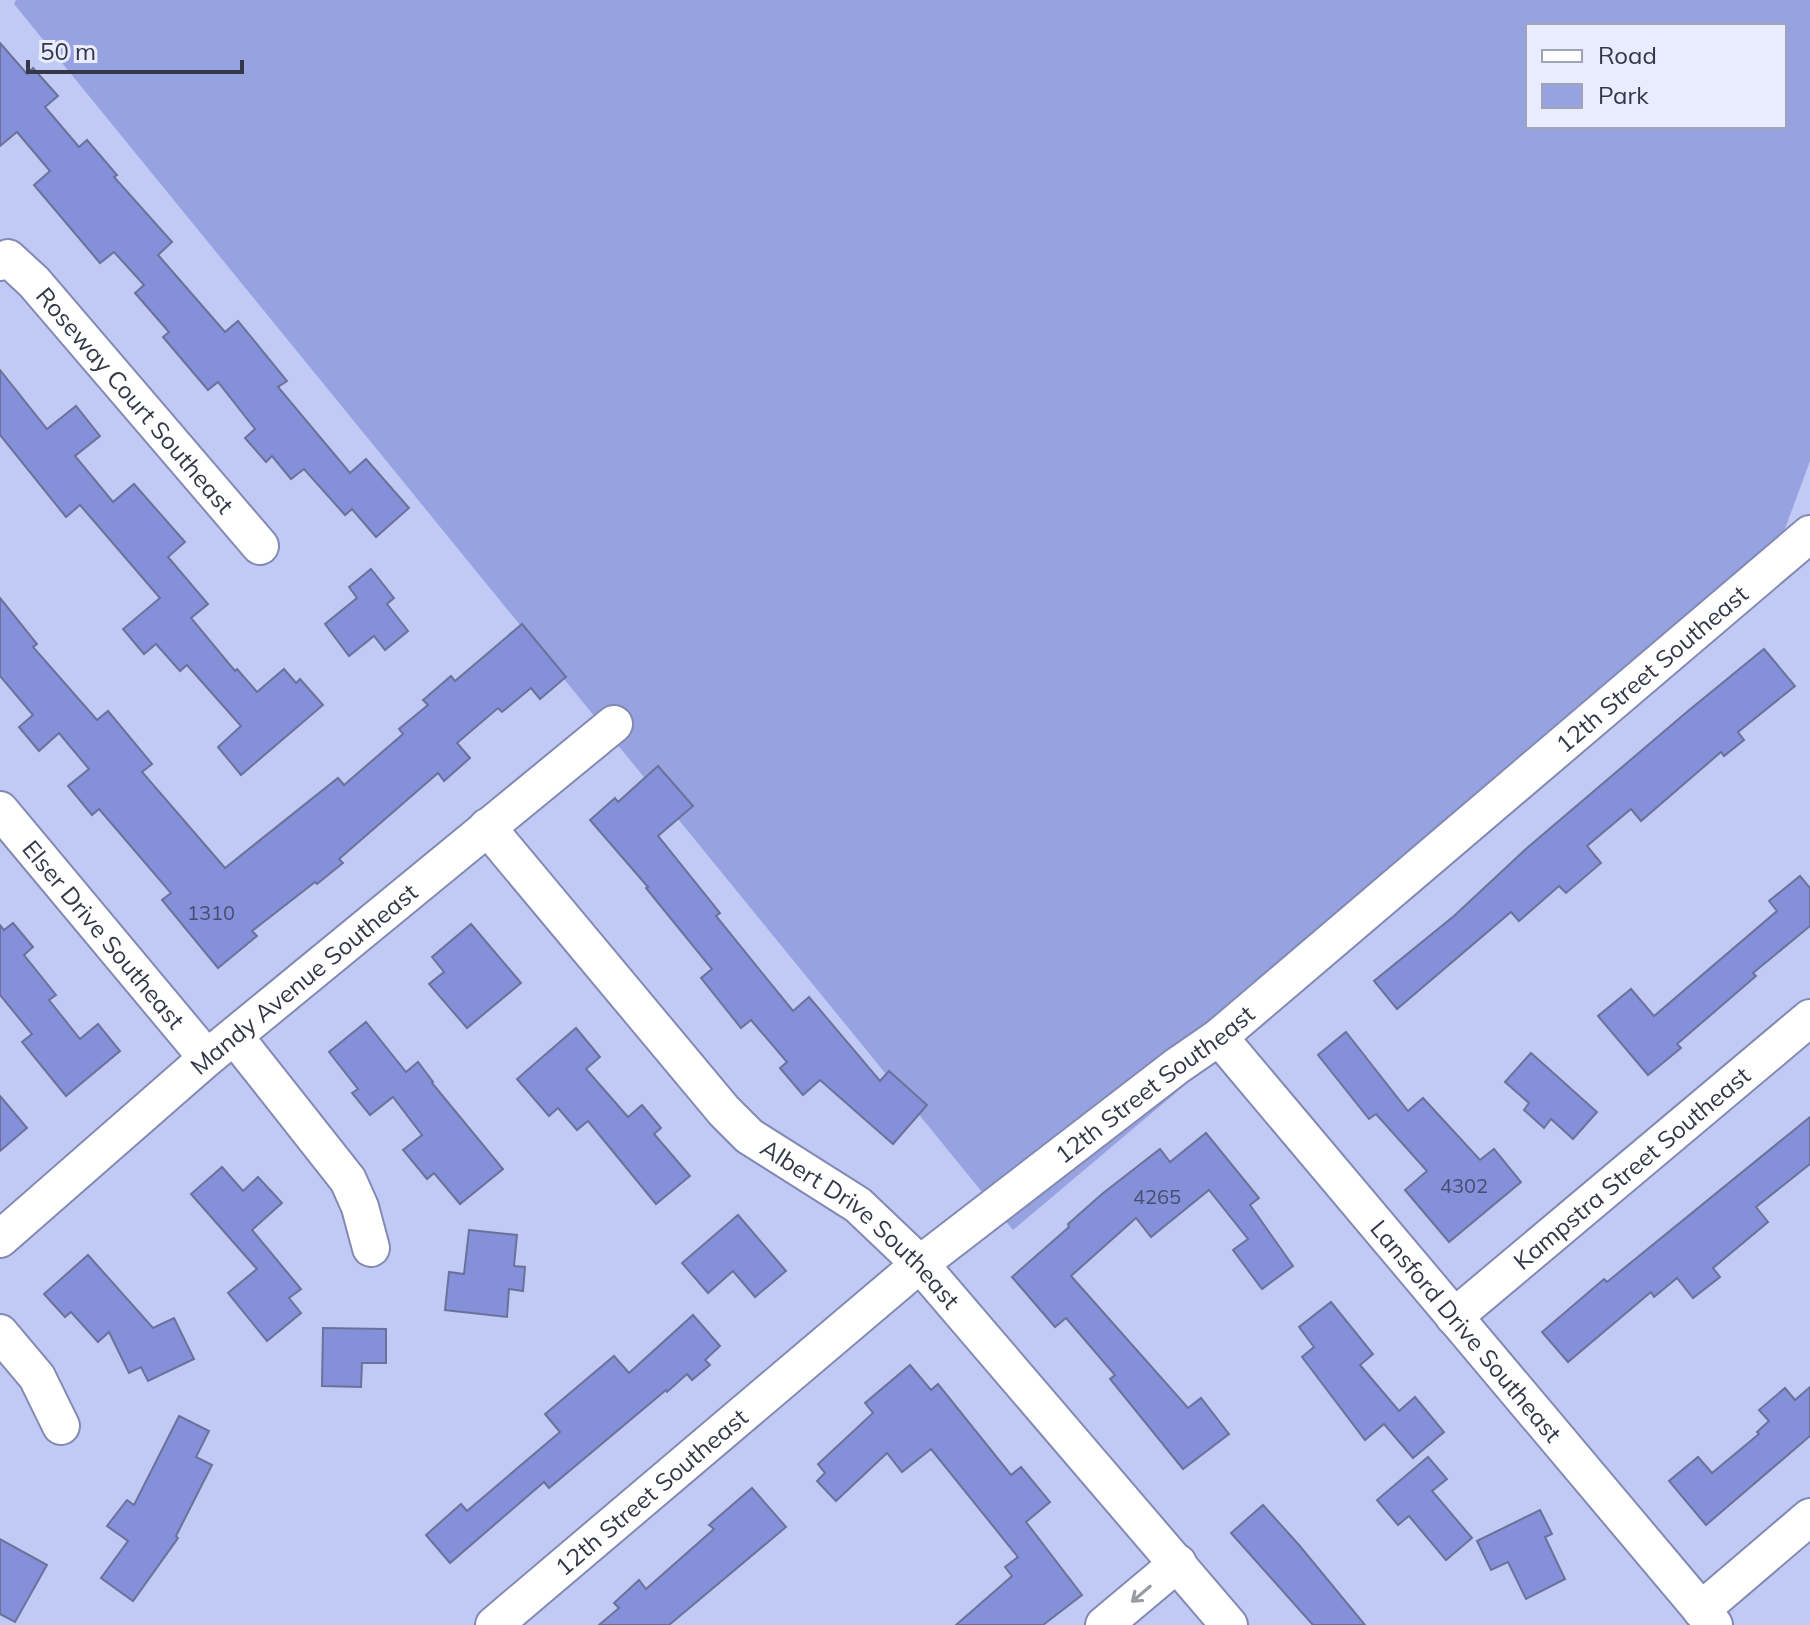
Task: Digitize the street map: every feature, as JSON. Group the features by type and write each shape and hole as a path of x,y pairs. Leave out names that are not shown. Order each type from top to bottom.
{"street":[{"name":"Roseway Court Southeast","path":"4,260 34,282 260,546"},
{"name":"12th Street Southeast","path":"494,1625 920,1264 1219,1037 1810,534"},
{"name":"Mandy Avenue Southeast","path":"0,1239 221,1047 614,724"},
{"name":"Elser Drive Southeast","path":"0,810 348,1180 360,1207 371,1248"},
{"name":"Albert Drive Southeast","path":"487,827 714,1100 749,1136 858,1205 920,1264 1178,1563 1210,1618"},
{"name":"Kampstra Street Southeast","path":"1454,1317 1810,1018"},
{"name":"Lansford Drive Southeast","path":"1219,1037 1707,1618"},
{"path":"0,1333 37,1377 61,1426"},
{"path":"1707,1618 1810,1517"},
{"path":"1104,1625 1178,1563"}],"green space":[{"path":"16,0 1810,0 1810,461 1758,602 1013,1230 14,4"}],"building":[{"path":"0,43 27,74 33,68 58,96 45,107 79,147 87,140 117,175 114,177 172,242 158,255 225,332 238,321 287,381 278,387 350,473 366,459 409,508 376,537 352,509 345,515 304,469 291,479 272,456 266,462 245,438 255,429 218,382 208,390 163,337 169,332 135,293 144,285 114,252 100,263 34,185 50,171 17,132 0,146"},
{"path":"0,370 47,429 76,406 100,436 75,456 113,502 134,484 185,542 168,557 208,604 191,618 235,671 237,669 257,692 284,669 296,683 300,679 323,705 241,775 218,747 241,726 187,665 180,671 156,644 144,654 123,629 160,598 80,505 66,517 0,435"},
{"path":"371,569 394,598 387,604 408,631 385,650 374,636 349,656 325,624 357,598 349,587"},
{"path":"0,598 37,644 33,647 97,720 108,711 152,764 142,772 225,868 338,778 344,785 403,734 399,729 428,705 423,700 451,676 455,681 522,624 566,677 540,699 531,688 502,712 498,708 457,743 470,758 444,781 438,773 339,859 343,863 252,931 257,936 218,968 162,900 171,893 99,809 92,815 68,786 89,769 59,733 39,751 19,727 33,715 0,676"},
{"path":"1764,649 1795,686 1738,732 1744,740 1724,756 1721,752 1641,821 1631,809 1587,846 1601,863 1566,893 1559,886 1519,921 1511,912 1397,1009 1374,981"},
{"path":"658,766 693,806 658,836 720,913 716,916 793,1011 809,997 880,1081 889,1071 927,1105 893,1144 820,1080 803,1095 780,1068 787,1062 751,1020 741,1028 701,978 712,969 648,887 590,820 615,798 618,802"},
{"path":"1800,876 1810,888 1810,926 1753,973 1756,976 1677,1044 1681,1048 1648,1075 1598,1016 1631,989 1654,1016 1777,911 1769,901"},
{"path":"13,923 33,947 24,955 56,995 49,1000 80,1039 98,1024 120,1051 66,1096 22,1042 32,1034 0,995 0,925 4,930"},
{"path":"471,924 521,983 467,1028 429,984 444,972 432,957"},
{"path":"366,1022 406,1072 418,1062 503,1169 460,1204 434,1173 427,1179 403,1150 422,1135 393,1097 370,1115 352,1093 358,1089 329,1052"},
{"path":"576,1028 600,1057 586,1069 628,1117 642,1105 661,1128 654,1134 690,1176 656,1204 588,1121 577,1130 558,1108 549,1116 517,1079"},
{"path":"1346,1032 1408,1111 1423,1098 1480,1160 1494,1149 1521,1182 1449,1242 1405,1190 1427,1171 1376,1114 1369,1119 1318,1055"},
{"path":"1531,1053 1597,1112 1573,1139 1551,1119 1544,1128 1524,1110 1529,1103 1505,1082"},
{"path":"0,1096 27,1128 0,1151"},
{"path":"1810,1117 1810,1164 1756,1207 1768,1222 1713,1268 1720,1277 1693,1298 1677,1278 1654,1297 1651,1292 1568,1362 1542,1332 1604,1279 1607,1282"},
{"path":"1206,1133 1259,1198 1250,1205 1293,1266 1262,1289 1233,1250 1248,1239 1209,1190 1151,1237 1136,1218 1071,1276 1188,1408 1201,1398 1229,1434 1183,1469 1110,1379 1115,1375 1066,1318 1055,1327 1012,1277 1102,1194 1160,1149 1170,1162"},
{"path":"222,1167 243,1191 258,1177 282,1203 252,1230 301,1289 289,1298 301,1313 267,1341 228,1293 257,1269 191,1194"},
{"path":"738,1215 786,1271 755,1297 733,1271 708,1293 682,1263"},
{"path":"469,1230 517,1235 514,1266 525,1267 523,1291 509,1289 507,1317 445,1310 449,1272 464,1274"},
{"path":"88,1255 153,1328 174,1318 194,1359 148,1381 141,1367 129,1373 109,1332 98,1342 71,1312 65,1317 44,1294"},
{"path":"1331,1302 1373,1354 1360,1365 1399,1411 1415,1397 1444,1432 1413,1458 1384,1424 1365,1440 1302,1357 1314,1347 1299,1327"},
{"path":"693,1315 720,1346 705,1360 710,1365 692,1380 687,1374 666,1390 549,1488 544,1482 450,1563 426,1535 461,1504 467,1511 560,1432 545,1414 614,1356 629,1373"},
{"path":"323,1328 386,1329 386,1363 362,1363 361,1387 322,1386"},
{"path":"910,1365 931,1390 938,1384 1011,1475 1021,1467 1050,1502 1026,1522 1082,1595 1043,1625 956,1625 1012,1576 1005,1567 1018,1557 931,1449 902,1472 887,1453 836,1501 817,1481 825,1473 818,1464 873,1413 865,1403"},
{"path":"1810,1387 1810,1436 1706,1525 1669,1481 1698,1457 1712,1473 1759,1434 1757,1432 1769,1421 1759,1410 1785,1388 1795,1400"},
{"path":"179,1416 209,1431 196,1457 212,1465 176,1536 178,1538 133,1601 101,1578 128,1541 107,1526 127,1500 134,1505"},
{"path":"1428,1457 1447,1479 1432,1491 1472,1538 1446,1560 1409,1516 1398,1525 1377,1500"},
{"path":"752,1488 786,1527 669,1625 599,1625 619,1608 614,1603 639,1580 646,1589 714,1529 709,1525"},
{"path":"1263,1505 1365,1625 1313,1625 1231,1533"},
{"path":"1540,1510 1552,1534 1545,1537 1565,1579 1526,1599 1508,1562 1491,1570 1477,1541"},
{"path":"0,1539 47,1565 15,1622 0,1614"}]}
